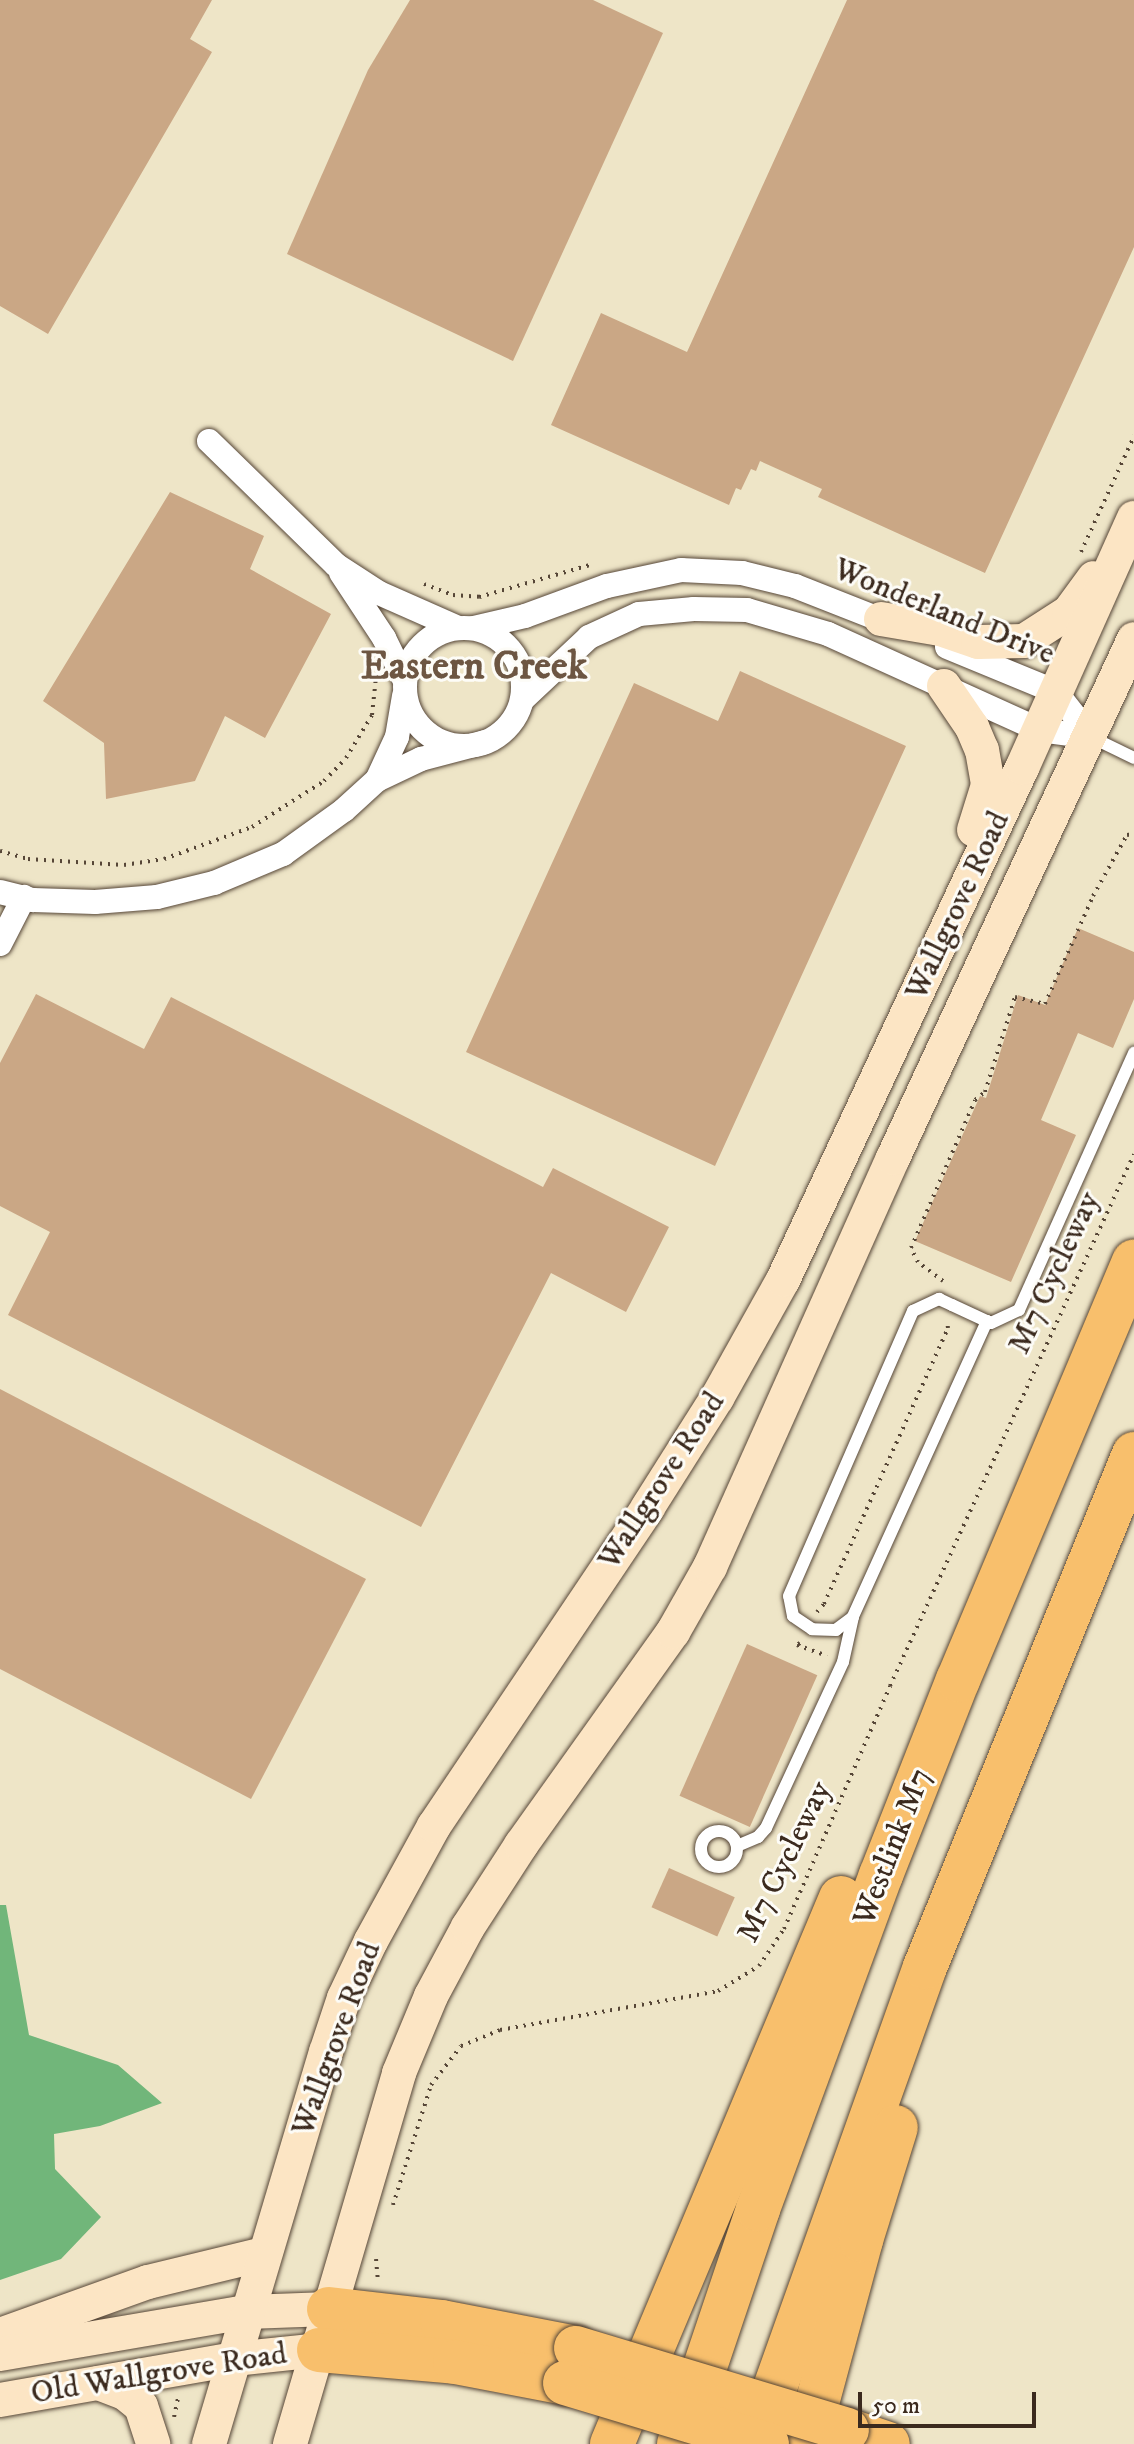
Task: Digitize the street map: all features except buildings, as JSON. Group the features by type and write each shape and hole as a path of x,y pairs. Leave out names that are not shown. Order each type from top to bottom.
{"highway":[{"name":"Westlink M7","path":"772,2118 810,2017 881,1875 969,1653 1134,1261"},
{"path":"755,2444 870,2159 907,2052 925,1967 1134,1454"},
{"path":"612,2444 772,2118"},
{"path":"679,2444 772,2118"},
{"path":"806,2444 870,2159"},
{"path":"324,2329 455,2362 571,2366 847,2430 888,2444"},
{"path":"571,2366 767,2444"}],"main road":[{"path":"881,619 940,629 978,642 1024,641 1069,612 1130,527"},
{"name":"Wallgrove Road","path":"209,2444 326,2052 344,1998 371,1941 434,1826 648,1507 724,1385 783,1280 1040,730 1130,527"},
{"name":"Wallgrove Road","path":"290,2444 324,2329 361,2253 399,2073 431,1996 468,1927 521,1845 673,1632 710,1567 893,1158 1134,639"},
{"path":"912,1004 956,873 983,811 988,785 982,750 972,727 944,686"},
{"path":"0,2335 148,2282 266,2246"},
{"name":"Old Wallgrove Road","path":"0,2354 247,2312 324,2329"},
{"name":"Old Wallgrove Road","path":"0,2400 234,2359 324,2329"},
{"path":"98,2383 126,2394 141,2406 163,2433"}],"street":[{"path":"0,944 12,895 95,902 157,897 214,883 283,854 344,810 377,780 421,759 485,742 502,733 515,718 522,700 524,681 519,662 508,646 493,634 466,628 379,593 336,565 209,441"},
{"path":"336,565 384,638 405,686 414,717 432,737 467,746 485,742"},
{"name":"Wonderland Drive","path":"466,628 525,616 607,586 681,570 742,573 816,593 1056,692 1091,737"},
{"name":"Wonderland Drive","path":"522,700 589,637 639,614 694,609 747,610 828,634 1040,730 1091,737"},
{"path":"377,780 397,737 410,662 422,645 438,633 466,628"}],"lane":[{"path":"1091,737 1134,758"},
{"path":"853,1617 836,1630 812,1629 793,1616 789,1596 913,1311 939,1299 991,1323 1019,1310 1134,1053"},
{"path":"737,1846 758,1837 766,1828 843,1662 853,1617 987,1321"}],"path":[{"path":"0,851 28,859 124,865 164,859 252,827 324,781 353,748 372,715 376,697 376,677 371,665"},
{"path":"843,1662 797,1645 812,1629 948,1328 947,1318 959,1290 918,1262 911,1248 975,1100 985,1092 1015,997 1045,1004 1093,896 1127,835 1134,834"},
{"name":"M7 Cycleway","path":"390,2214 431,2085 461,2046 500,2030 718,1991 759,1966 784,1929 890,1686 1134,1154"},
{"path":"361,2253 378,2287"},
{"path":"163,2433 181,2388"}],"green space":[{"path":"0,1905 6,1905 29,2035 118,2065 162,2103 100,2126 54,2134 55,2169 101,2217 61,2259 0,2280"}],"district":[{"name":"Eastern Creek","path":"474,667"}]}
